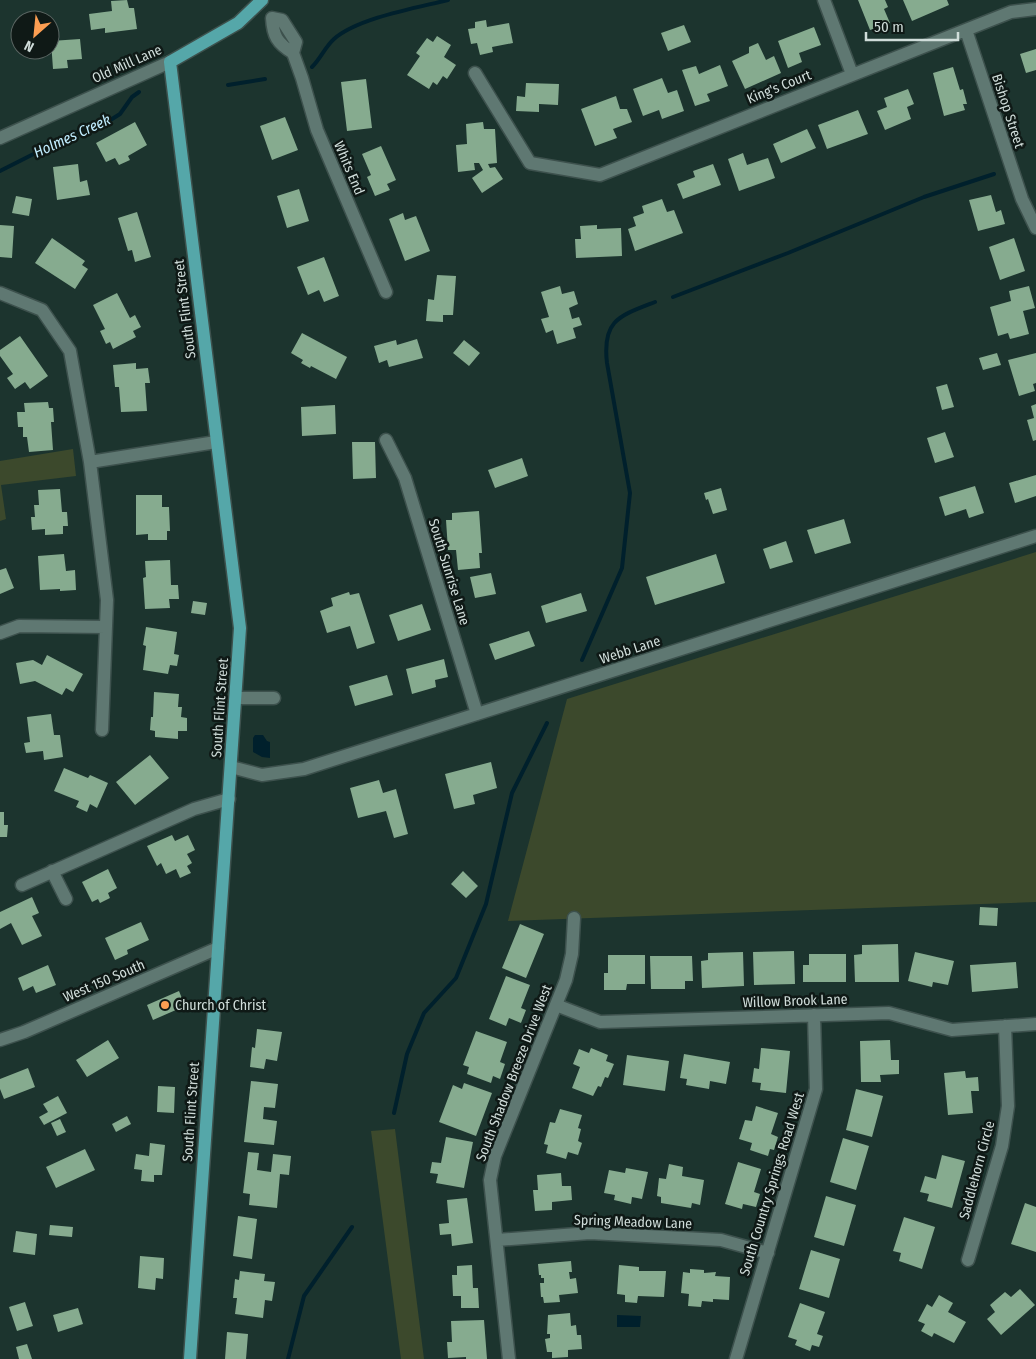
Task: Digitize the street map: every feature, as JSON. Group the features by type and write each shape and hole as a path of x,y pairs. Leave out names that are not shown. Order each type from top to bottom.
{"main road":[{"name":"Old Mill Lane","path":"170,62 238,23 260,2"},
{"name":"South Flint Street","path":"170,62 240,628 190,1359"}],"street":[{"path":"824,0 852,74"},
{"name":"Whits End","path":"260,2 272,18 282,20 296,42 293,54 317,130 386,292"},
{"name":"King's Court","path":"475,73 530,163 600,175 1011,12 1036,9"},
{"name":"Bishop Street","path":"966,30 1022,198 1036,228"},
{"name":"Old Mill Lane","path":"0,138 170,62"},
{"path":"0,293 42,310 70,351 90,462 107,600 102,730"},
{"name":"South Sunrise Lane","path":"386,440 405,478 477,714"},
{"path":"90,462 216,442"},
{"name":"Webb Lane","path":"231,767 262,775 304,769 1036,536"},
{"path":"0,633 20,626 106,627"},
{"path":"236,698 274,698"},
{"path":"22,885 194,809 229,799"},
{"path":"52,871 66,899"},
{"name":"South Shadow Breeze Drive West","path":"509,1359 490,1180 495,1156 566,980 572,954 574,918"},
{"name":"West 150 South","path":"0,1040 24,1032 218,948"},
{"name":"Willow Brook Lane","path":"556,1005 600,1022 889,1013 952,1030 1036,1024"},
{"name":"South Country Springs Road West","path":"736,1359 816,1089 814,1015"},
{"name":"Saddlehorn Circle","path":"968,1260 1002,1146 1008,1106 1005,1026"},
{"name":"Spring Meadow Lane","path":"496,1240 590,1233 721,1240 768,1253"}],"green space":[{"path":"73,449 76,476 1,485 6,519 0,521 0,461"},
{"path":"1036,552 1036,902 508,921 567,699"},
{"path":"395,1129 424,1359 401,1359 371,1131"}],"water":[{"path":"255,735 263,735 270,742 270,758 262,757 253,752 253,738"},
{"path":"617,1315 641,1316 640,1327 617,1327"}],"building":[{"path":"127,0 129,8 134,8 137,29 105,33 105,28 91,30 89,14 112,11 111,1"},
{"path":"858,0 885,0 888,7 884,9 890,23 870,30"},
{"path":"903,0 947,0 949,5 912,21"},
{"path":"486,20 487,27 509,23 513,43 492,47 493,52 480,55 477,43 471,44 468,29 475,28 475,22"},
{"path":"684,25 691,42 668,51 661,33"},
{"path":"814,27 821,45 799,53 802,62 788,68 778,41"},
{"path":"437,36 451,45 444,57 456,65 447,79 443,76 437,85 433,82 429,89 407,75 420,56 416,53 427,38 433,42"},
{"path":"80,39 82,59 67,60 68,68 53,69 52,60 60,60 60,40"},
{"path":"758,43 766,60 774,56 781,73 745,89 732,61 749,53 749,47"},
{"path":"1036,49 1036,70 1026,73 1020,54"},
{"path":"720,65 728,86 707,94 710,101 695,106 682,70 696,66 699,74"},
{"path":"953,67 960,90 963,89 967,104 963,104 965,110 944,116 933,73"},
{"path":"662,78 668,93 677,90 684,111 662,119 659,110 643,116 633,89"},
{"path":"366,79 372,128 347,131 341,82"},
{"path":"526,83 559,84 558,105 539,104 539,112 516,111 517,96 525,97"},
{"path":"908,89 914,104 907,107 911,119 885,130 877,111 887,107 884,98"},
{"path":"616,96 620,109 627,109 632,122 613,129 617,138 595,146 581,109"},
{"path":"858,110 868,134 827,149 818,125"},
{"path":"285,117 298,150 272,160 260,126"},
{"path":"135,122 147,145 128,156 130,160 119,165 115,158 106,162 96,143"},
{"path":"483,122 484,129 495,129 497,163 488,164 490,168 495,167 503,179 482,193 472,178 483,170 479,163 474,163 475,170 458,172 456,145 467,144 466,124"},
{"path":"807,129 816,148 781,163 773,144"},
{"path":"381,146 396,180 387,184 390,190 375,196 367,177 371,175 362,154"},
{"path":"743,153 747,165 768,158 775,178 739,191 728,159"},
{"path":"78,164 80,182 87,180 90,195 57,200 53,167"},
{"path":"713,164 721,185 683,199 677,184 695,177 693,171"},
{"path":"299,189 309,221 287,228 277,196"},
{"path":"991,195 996,212 1001,210 1005,224 978,231 969,200"},
{"path":"16,196 32,199 29,216 12,213"},
{"path":"662,199 667,212 674,210 683,233 635,251 628,229 636,226 633,217 644,213 642,206"},
{"path":"137,212 151,257 135,262 132,250 128,251 118,218"},
{"path":"403,213 405,220 416,216 430,251 405,261 389,219"},
{"path":"0,225 14,226 12,258 0,257"},
{"path":"597,225 597,229 621,228 622,256 576,258 575,239 581,239 580,226"},
{"path":"52,238 85,261 82,265 88,269 75,289 35,263"},
{"path":"1014,238 1025,271 1000,280 989,247"},
{"path":"324,257 339,296 324,302 319,290 308,295 297,267"},
{"path":"437,275 456,276 453,315 443,315 443,322 426,321 428,299 434,300"},
{"path":"560,286 562,294 574,291 578,304 569,308 572,319 579,317 582,325 573,328 576,338 557,344 553,330 546,333 541,319 549,317 541,292"},
{"path":"1029,286 1035,308 1023,311 1029,334 1010,339 1008,333 998,336 990,307 1011,301 1009,291"},
{"path":"117,293 130,318 135,315 141,327 133,331 136,337 113,349 110,342 106,344 100,331 105,329 93,305"},
{"path":"302,333 347,357 336,379 301,363 303,360 291,353"},
{"path":"20,336 48,376 30,389 25,382 15,389 7,378 13,374 0,356 0,350"},
{"path":"417,339 423,358 389,367 387,360 379,363 374,346 396,340 397,345"},
{"path":"464,340 480,353 469,366 453,353"},
{"path":"997,353 1001,365 983,370 979,358"},
{"path":"1036,353 1036,383 1033,384 1035,391 1019,396 1008,360"},
{"path":"136,363 136,369 148,368 150,383 145,383 147,411 121,412 119,387 115,387 113,365"},
{"path":"947,384 954,407 942,410 936,387"},
{"path":"48,402 49,408 53,408 54,422 51,422 53,450 29,452 27,437 23,437 23,427 18,427 17,412 25,412 24,403"},
{"path":"1036,404 1036,440 1033,441 1027,420 1034,418 1031,406"},
{"path":"335,405 336,434 302,436 301,407"},
{"path":"945,432 954,457 935,463 927,438"},
{"path":"352,442 375,442 376,478 353,479"},
{"path":"522,458 528,476 495,488 488,470"},
{"path":"1036,475 1036,496 1015,503 1009,483"},
{"path":"975,486 984,513 969,518 966,509 945,516 939,497"},
{"path":"721,488 727,510 713,514 704,493"},
{"path":"60,489 62,512 67,512 68,526 63,526 63,534 45,535 45,529 32,530 31,517 35,517 34,505 39,505 38,490"},
{"path":"136,495 162,495 162,507 169,507 170,531 167,531 167,540 148,540 148,534 136,535"},
{"path":"479,511 482,553 479,553 480,568 458,570 456,550 448,550 446,520 452,520 452,513"},
{"path":"844,519 851,543 815,554 807,530"},
{"path":"786,541 793,562 770,569 763,549"},
{"path":"64,554 66,571 75,570 76,590 40,590 38,556"},
{"path":"716,554 725,583 655,605 646,577"},
{"path":"170,560 171,585 178,585 179,599 169,599 170,608 145,609 143,578 146,577 145,561"},
{"path":"6,568 14,588 0,594 0,570"},
{"path":"491,573 496,594 475,598 470,577"},
{"path":"349,592 350,595 359,593 375,643 357,649 350,626 327,633 320,611 333,606 331,598"},
{"path":"581,593 587,611 546,623 541,606"},
{"path":"193,601 207,603 205,615 191,613"},
{"path":"422,604 431,630 398,641 389,615"},
{"path":"146,627 177,632 174,654 179,655 177,666 170,665 168,674 143,670 146,646 143,645"},
{"path":"529,631 535,646 495,660 489,644"},
{"path":"47,655 83,674 73,692 66,688 62,695 35,681 20,684 16,663 33,660 42,665"},
{"path":"444,659 448,677 435,680 436,687 412,694 406,669"},
{"path":"387,675 393,695 355,706 349,686"},
{"path":"154,692 179,694 178,707 182,707 181,717 187,718 187,731 178,731 178,739 155,737 155,731 150,730 151,717 153,717"},
{"path":"51,714 54,735 60,735 63,757 44,760 43,751 26,753 24,743 30,742 27,717"},
{"path":"150,755 169,778 135,805 116,782"},
{"path":"491,762 497,788 473,795 475,804 454,809 445,774"},
{"path":"64,768 88,778 90,775 108,783 97,808 90,804 87,812 76,807 79,801 54,791"},
{"path":"379,780 383,793 396,789 408,834 394,838 386,811 358,818 350,788"},
{"path":"0,812 4,812 4,825 8,825 7,837 0,837"},
{"path":"172,835 175,841 188,835 195,850 187,854 192,863 187,866 191,873 180,878 176,869 166,874 161,863 157,866 147,846"},
{"path":"108,869 117,888 108,893 110,898 100,903 98,899 92,902 82,882"},
{"path":"463,871 478,886 466,898 451,884"},
{"path":"32,897 39,913 32,916 42,936 22,945 11,923 0,929 0,912"},
{"path":"980,907 998,908 997,926 979,925"},
{"path":"141,922 149,940 127,950 128,954 115,960 105,938"},
{"path":"520,924 544,934 526,978 502,968"},
{"path":"898,944 899,982 855,982 854,955 862,954 862,945"},
{"path":"794,951 795,984 754,985 753,952"},
{"path":"743,952 744,986 702,988 701,961 708,960 708,953"},
{"path":"915,952 954,961 948,985 933,982 932,987 908,981"},
{"path":"809,954 846,954 846,982 803,982 803,965 809,965"},
{"path":"608,955 645,955 645,984 627,984 626,990 604,990 604,973 608,973"},
{"path":"650,956 692,956 693,981 685,981 685,989 651,989"},
{"path":"1016,962 1018,988 972,992 970,965"},
{"path":"48,965 56,985 36,993 33,986 23,991 18,978"},
{"path":"506,976 530,985 521,1008 526,1010 521,1023 509,1018 506,1026 489,1019"},
{"path":"179,991 185,1006 153,1020 147,1005"},
{"path":"257,1029 282,1032 277,1061 266,1059 264,1069 250,1067 252,1047 255,1048"},
{"path":"476,1031 507,1042 500,1062 505,1064 500,1079 493,1076 491,1083 467,1074 469,1067 463,1065"},
{"path":"108,1040 119,1058 87,1077 76,1060"},
{"path":"890,1040 891,1060 899,1060 899,1074 880,1075 881,1082 861,1082 860,1041"},
{"path":"591,1048 608,1055 606,1061 614,1064 608,1078 605,1077 601,1087 598,1086 593,1096 572,1088 580,1067 573,1064 579,1049 589,1053"},
{"path":"761,1048 790,1051 786,1093 760,1090 761,1083 752,1082 754,1068 759,1069"},
{"path":"684,1054 730,1062 726,1084 710,1081 709,1089 686,1085 687,1079 680,1078"},
{"path":"627,1055 669,1061 665,1091 623,1085"},
{"path":"28,1068 35,1087 4,1099 0,1089 0,1079"},
{"path":"965,1071 966,1078 978,1077 979,1091 971,1091 973,1113 948,1115 944,1073"},
{"path":"251,1081 278,1084 275,1108 264,1107 263,1119 277,1121 274,1145 244,1142"},
{"path":"464,1083 492,1093 476,1136 439,1122 453,1085 462,1089"},
{"path":"158,1086 175,1087 174,1113 157,1112"},
{"path":"856,1089 883,1096 872,1137 846,1130"},
{"path":"58,1096 67,1113 44,1125 39,1117 48,1112 43,1104"},
{"path":"756,1106 778,1113 771,1134 778,1137 774,1150 770,1149 768,1156 750,1150 752,1143 739,1139 745,1120 752,1121"},
{"path":"560,1109 582,1115 578,1128 581,1129 578,1141 582,1143 578,1155 568,1152 566,1159 546,1153 548,1145 544,1144 550,1122 555,1123"},
{"path":"127,1116 131,1124 116,1132 112,1124"},
{"path":"60,1119 66,1132 57,1136 51,1123"},
{"path":"446,1137 473,1142 464,1188 436,1183 438,1174 430,1173 432,1162 441,1163"},
{"path":"843,1138 869,1146 856,1190 830,1182"},
{"path":"150,1143 165,1145 162,1175 154,1175 154,1182 141,1181 142,1170 134,1169 136,1154 149,1156"},
{"path":"85,1149 95,1170 56,1188 46,1167"},
{"path":"248,1152 259,1153 257,1170 271,1172 273,1154 291,1156 289,1175 280,1174 277,1208 249,1205 250,1194 243,1193"},
{"path":"942,1155 965,1161 952,1208 927,1201 929,1194 920,1192 925,1176 936,1179"},
{"path":"738,1162 761,1169 754,1192 760,1194 756,1207 743,1204 742,1209 725,1204"},
{"path":"669,1164 683,1167 682,1176 704,1180 700,1205 692,1203 691,1208 661,1203 661,1197 657,1196 659,1178 666,1179"},
{"path":"626,1168 648,1172 642,1199 632,1197 631,1204 614,1200 615,1195 604,1193 609,1170 625,1173"},
{"path":"561,1173 562,1186 571,1186 572,1200 552,1202 552,1210 535,1211 533,1190 538,1190 537,1175"},
{"path":"826,1196 856,1205 844,1246 814,1237"},
{"path":"467,1198 473,1243 452,1246 451,1234 440,1235 439,1224 449,1223 447,1200"},
{"path":"1025,1203 1036,1207 1036,1252 1011,1244"},
{"path":"238,1216 257,1219 252,1259 233,1256"},
{"path":"904,1217 935,1227 922,1269 899,1261 901,1253 893,1251"},
{"path":"50,1225 73,1227 72,1237 49,1235"},
{"path":"16,1231 37,1234 35,1255 13,1252"},
{"path":"811,1250 840,1259 829,1298 799,1289"},
{"path":"140,1256 164,1258 163,1279 156,1278 155,1290 138,1288"},
{"path":"571,1261 572,1272 569,1272 570,1279 576,1278 578,1293 559,1295 560,1302 544,1303 543,1297 541,1297 540,1283 544,1283 544,1278 541,1278 541,1275 539,1275 538,1264"},
{"path":"472,1265 473,1288 478,1288 479,1308 461,1308 461,1296 453,1296 452,1275 457,1275 457,1266"},
{"path":"619,1265 639,1267 639,1271 666,1271 664,1297 638,1296 637,1303 625,1302 625,1295 617,1294"},
{"path":"690,1269 704,1270 704,1273 716,1272 715,1276 730,1277 729,1300 713,1299 713,1302 702,1301 701,1307 688,1306 689,1294 681,1293 683,1272 690,1273"},
{"path":"240,1271 265,1274 264,1281 275,1282 272,1301 265,1300 263,1318 235,1314 237,1298 233,1298 235,1279 239,1280"},
{"path":"1020,1289 1035,1305 1001,1335 987,1319 995,1312 990,1305 1005,1292 1011,1297"},
{"path":"939,1295 953,1303 948,1312 966,1322 954,1343 934,1333 932,1337 921,1331 925,1324 918,1321 927,1304 932,1307"},
{"path":"25,1302 33,1326 17,1331 9,1307"},
{"path":"800,1303 825,1312 817,1334 823,1336 819,1347 812,1345 810,1351 795,1345 797,1340 788,1337"},
{"path":"78,1308 83,1324 58,1332 53,1315"},
{"path":"570,1313 571,1326 576,1325 577,1335 581,1335 582,1349 568,1350 568,1357 552,1358 552,1352 547,1352 545,1339 550,1338 550,1334 547,1334 548,1315"},
{"path":"484,1320 487,1359 448,1358 447,1342 452,1342 451,1321"},
{"path":"227,1332 248,1334 246,1359 225,1359"},
{"path":"27,1344 32,1359 19,1359 16,1347"}],"waterway":[{"name":"Holmes Creek","path":"312,67 334,39 357,25 448,0"},
{"name":"Holmes Creek","path":"228,85 265,79"},
{"name":"Holmes Creek","path":"0,171 85,128 112,119 120,114 132,97 139,92"},
{"path":"673,297 788,253 924,197 994,174"},
{"path":"582,660 622,568 630,493 607,363 607,337 610,328 623,316 655,302"},
{"path":"394,1113 407,1054 424,1013 456,978 486,904 512,793 547,723"},
{"path":"288,1359 304,1296 352,1227"}],"place":[{"name":"Church of Christ","path":"165,1005"}]}
